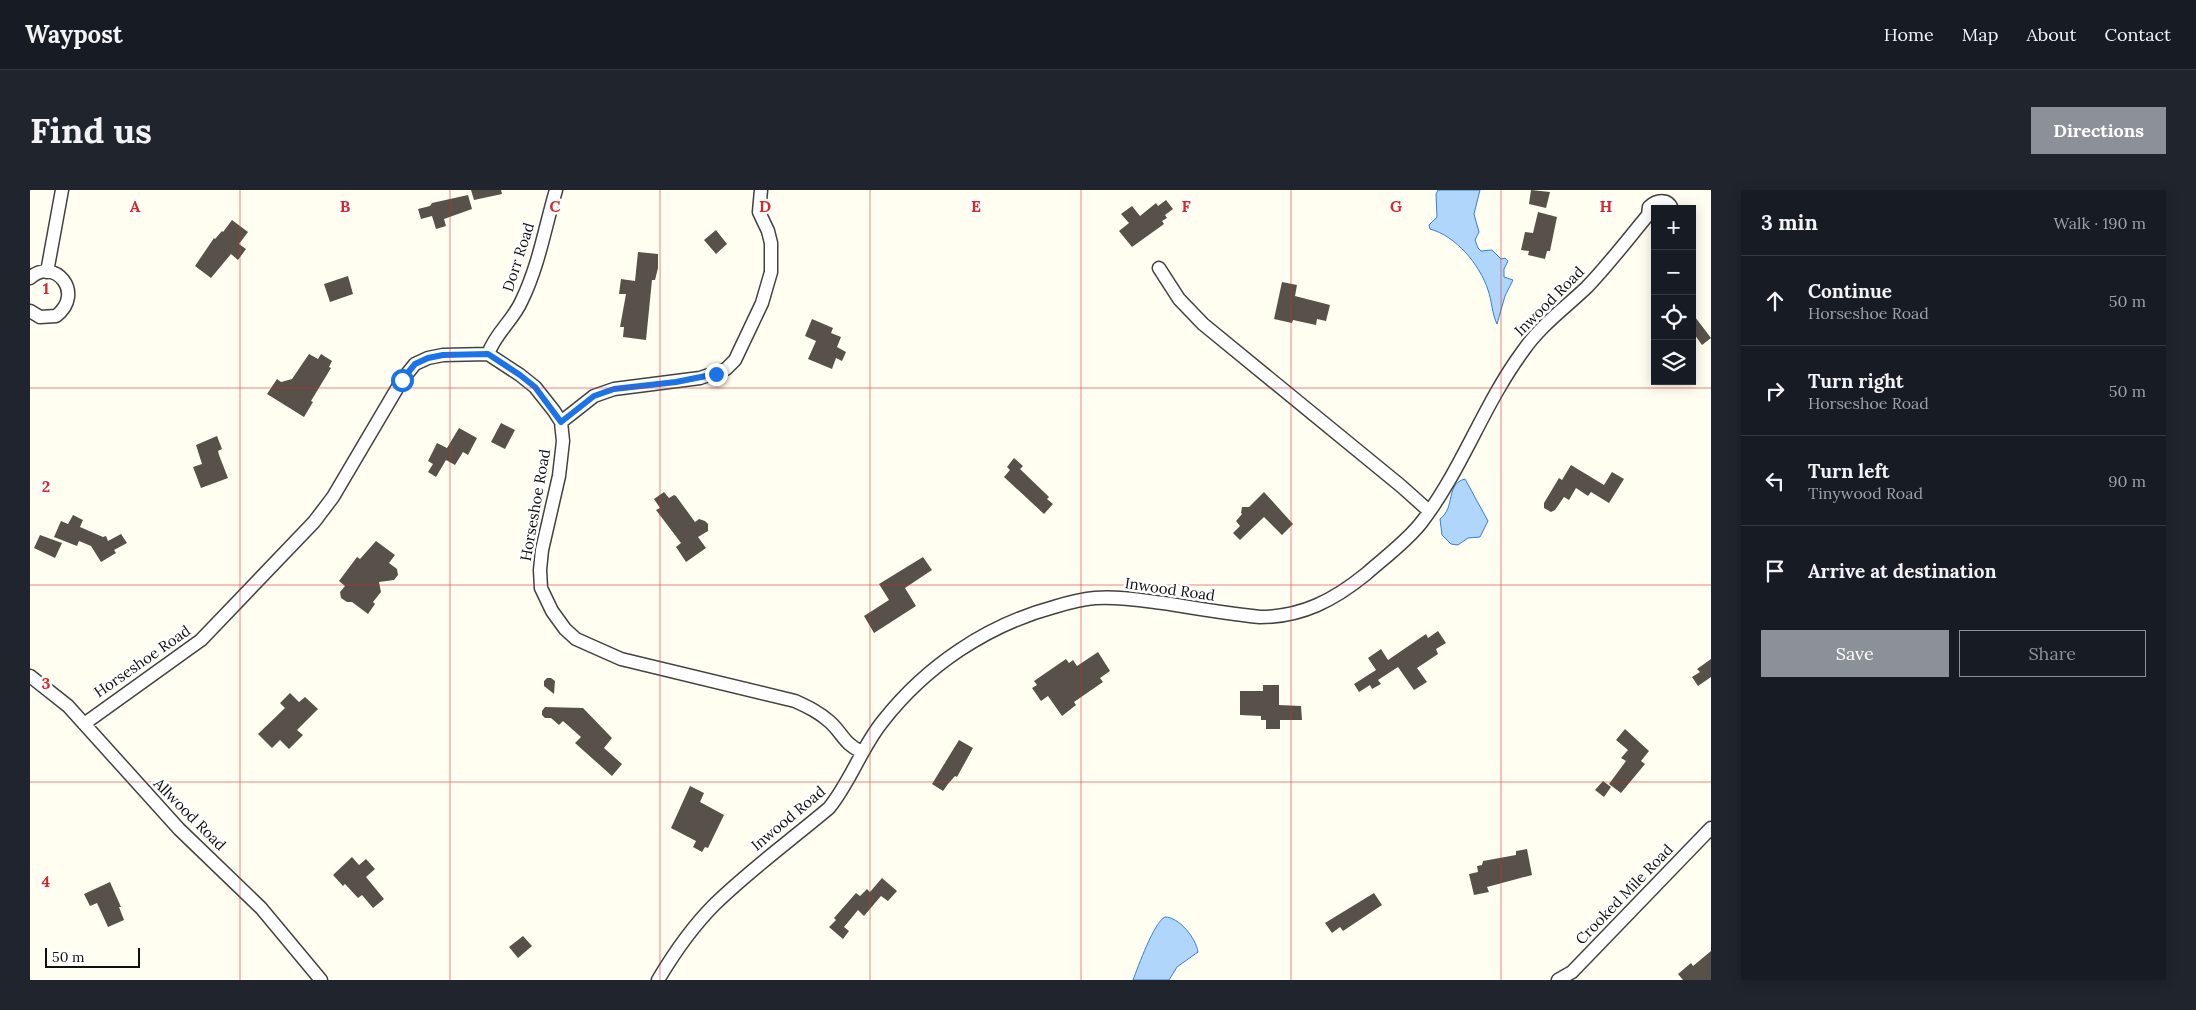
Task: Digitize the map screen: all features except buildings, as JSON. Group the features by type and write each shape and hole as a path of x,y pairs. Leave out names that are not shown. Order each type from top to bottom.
{"street":[{"path":"47,272 62,190"},
{"name":"Dorr Road","path":"488,354 493,340 512,318 529,286 556,190"},
{"path":"488,354 535,387 561,422 594,396 607,391 700,378 726,369 735,360 762,303 771,272 771,243 759,212 761,190"},
{"name":"Inwood Road","path":"1652,205 1658,201 1668,202 1670,205"},
{"name":"Inwood Road","path":"658,980 687,937 714,904 752,870 830,808 839,796 862,752 899,702 930,673 965,646 995,628 1026,615 1074,601 1108,598 1135,599 1260,617 1281,617 1322,605 1353,585 1409,536 1429,511 1468,445 1503,378 1524,348 1542,328 1603,270 1651,218 1649,207 1651,206"},
{"path":"1159,268 1179,298 1203,324 1429,511"},
{"path":"30,278 40,272 54,273 65,282 69,296 67,304 56,316 40,317 30,311"},
{"name":"Horseshoe Road","path":"84,724 201,640 314,522 333,497 402,380 415,364 428,358 443,355 488,354"},
{"name":"Horseshoe Road","path":"561,422 563,441 559,476 542,550 540,570 541,588 552,611 565,630 592,648 621,659 795,701 814,709 831,722 850,747 862,752"},
{"name":"Allwood Road","path":"30,676 51,692 84,724 179,829 261,908 321,980"},
{"name":"Crooked Mile Road","path":"1558,980 1572,972 1711,828"}],"water":[{"path":"1438,190 1480,190 1474,214 1479,232 1475,240 1481,251 1492,250 1501,259 1505,258 1508,261 1504,269 1504,277 1513,280 1505,296 1497,324 1488,290 1473,262 1449,238 1430,229 1429,225 1437,217 1436,194"},
{"path":"1465,479 1488,521 1480,537 1468,538 1458,545 1451,544 1442,535 1440,519 1448,508 1455,486"},
{"path":"1165,917 1176,920 1186,929 1197,946 1198,952 1177,967 1169,980 1133,980 1151,936"}],"route":[{"path":"402,380 415,364 428,358 443,355 488,354 535,387 561,422 594,396 614,389 676,382 716,374"}]}
